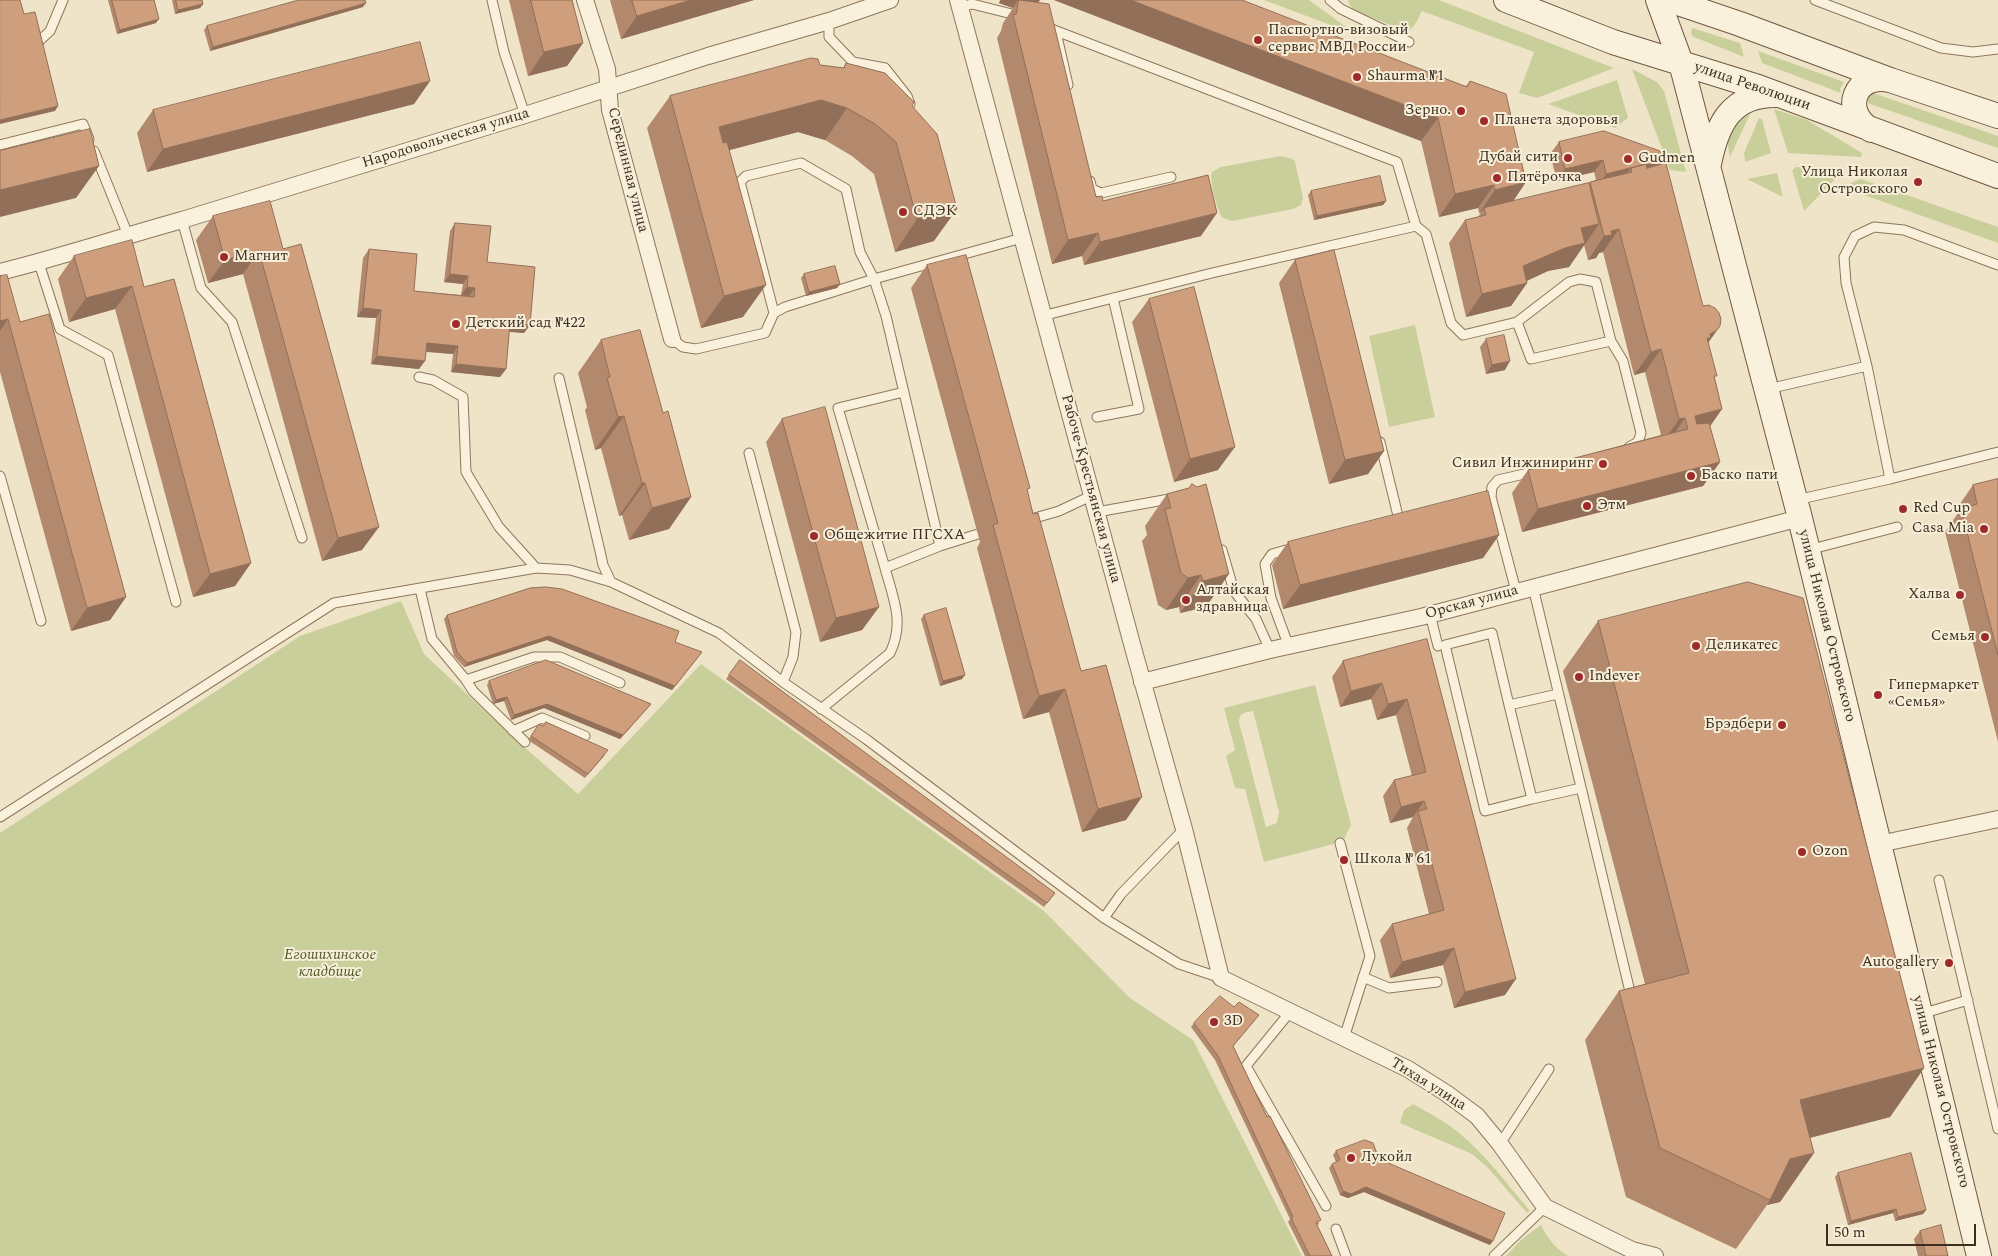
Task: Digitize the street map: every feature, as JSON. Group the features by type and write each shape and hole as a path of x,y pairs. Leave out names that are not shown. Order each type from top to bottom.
{"main road":[{"name":"улица Революции","path":"1506,0 1613,42 1778,95 1998,176"},
{"name":"улица Николая Островского","path":"1658,0 1681,63 1808,550 1979,1256"},
{"path":"1669,0 1740,24 1890,80 1995,114"},
{"path":"1871,130 1864,126 1854,112 1855,95 1866,82 1874,79 1890,80"},
{"path":"1709,166 1713,142 1722,123 1733,109 1744,101 1760,94 1778,95"}],"street":[{"name":"Серединная улица","path":"585,0 607,69 610,110 672,339"},
{"name":"Народовольческая улица","path":"0,272 39,263 182,220 525,115 708,56 829,21 890,0"},
{"name":"Рабоче-Крестьянская улица","path":"959,4 1042,316 1184,829 1221,978"},
{"name":"Орская улица","path":"1142,682 1516,592 1797,509"},
{"path":"1879,844 1998,819"},
{"name":"Тихая улица","path":"1221,978 1408,1069 1446,1093 1477,1116 1500,1144 1545,1207 1632,1250 1655,1256"}],"lane":[{"path":"38,42 50,31 63,0"},
{"path":"492,0 504,52 525,115"},
{"path":"1330,0 1341,9 1409,42"},
{"path":"1815,0 1941,48 1973,52 1998,49"},
{"path":"959,4 972,4 1036,21 1056,32 1397,162 1416,226 1426,234 1451,323 1464,335 1517,322 1569,282 1580,279 1596,282 1611,341 1623,361 1642,433 1638,442 1621,449"},
{"path":"829,21 829,37 853,62 885,68 908,96 913,115"},
{"path":"1056,32 1071,97"},
{"path":"0,145 83,124 128,235"},
{"path":"672,339 683,347 696,349 766,333 774,313 740,182 746,176 801,163 846,189 860,252 874,278 886,316 940,546"},
{"path":"1088,171 1092,190 1101,193 1170,177"},
{"path":"182,220 201,288 232,322 302,538"},
{"path":"1042,316 1113,298 1331,249 1416,226"},
{"path":"1890,479 1868,366 1846,283 1844,257 1855,236 1874,227 1904,230 1998,265"},
{"path":"774,313 785,307 874,278 1022,238"},
{"path":"39,263 60,329 108,355 176,602"},
{"path":"1097,418 1139,409 1113,298"},
{"path":"1517,322 1531,359 1611,341"},
{"path":"1766,389 1868,366"},
{"path":"419,377 434,380 463,397 466,472 499,527 536,568"},
{"path":"559,378 603,565 611,582"},
{"path":"821,708 890,653 896,640 899,620 838,408 904,392"},
{"path":"1377,430 1399,520"},
{"path":"1797,509 1890,479 1997,452"},
{"path":"749,453 796,632 793,657 783,682"},
{"path":"1516,592 1490,497 1492,486 1498,480 1545,468"},
{"path":"0,476 41,621"},
{"path":"1023,522 1060,511 1093,495"},
{"path":"1097,512 1175,498"},
{"path":"1808,550 1897,527"},
{"path":"885,568 940,546 978,534"},
{"path":"1221,544 1234,591 1256,620 1270,650"},
{"path":"1288,646 1271,598 1265,564 1272,554 1299,546"},
{"path":"0,817 334,603 536,568 570,570 611,582 719,633 783,682 866,739 1104,918 1179,964 1221,978"},
{"path":"1533,587 1636,1014"},
{"path":"420,589 432,639 473,691 526,742"},
{"path":"1430,614 1438,646"},
{"path":"1532,800 1492,633 1445,644 1485,811 1532,800 1581,788"},
{"path":"466,680 534,657 560,657 620,683"},
{"path":"1509,705 1558,694"},
{"path":"514,731 542,718 585,736"},
{"path":"1104,918 1121,894 1184,829"},
{"path":"1340,843 1370,956 1344,1038"},
{"path":"1939,880 1998,1129"},
{"path":"1363,977 1389,988 1437,982"},
{"path":"1920,1014 1968,1000"},
{"path":"1290,1012 1246,1066 1326,1206"},
{"path":"1500,1144 1549,1069"},
{"path":"1494,1256 1545,1207"},
{"path":"1336,1230 1346,1256"}],"green space":[{"path":"1264,0 1309,0 1357,35"},
{"path":"1348,0 1439,0 1614,68 1537,98 1519,93 1534,52 1422,11 1412,28 1402,30 1354,10"},
{"path":"1692,28 1740,43 1744,57 1694,37 1691,34"},
{"path":"1758,51 1844,82 1840,89 1841,93 1762,63"},
{"path":"1632,69 1657,82 1664,91 1686,172 1670,170"},
{"path":"1617,80 1628,118 1615,128 1548,104"},
{"path":"1873,93 1998,136 1998,148 1870,104 1866,101 1868,94"},
{"path":"1748,106 1751,112 1730,157 1726,134"},
{"path":"1774,109 1807,120 1862,153 1861,157 1788,153"},
{"path":"1759,118 1762,119 1771,153 1745,162 1744,153"},
{"path":"1281,156 1293,159 1295,162 1303,198 1301,205 1293,209 1232,221 1223,218 1214,196 1212,172 1221,167"},
{"path":"1796,167 1844,170 1804,211 1792,170"},
{"path":"1777,173 1783,197 1747,179"},
{"path":"1861,179 1998,227 1998,243 1847,189 1852,182"},
{"path":"1415,325 1435,417 1389,427 1369,336"},
{"name":"Егошихинское кладбище","path":"401,601 424,654 515,739 578,794 701,664 1044,911 1130,998 1193,1040 1302,1256 0,1256 0,833 300,636"},
{"path":"1315,685 1351,825 1344,839 1345,841 1264,862 1245,789 1235,788 1226,756 1235,750 1224,708","holes":["1253,711 1279,812 1277,823 1266,827 1239,722 1241,715 1245,713"]},
{"path":"1413,1104 1437,1117 1469,1142 1496,1170 1530,1211 1527,1213 1488,1168 1472,1154 1400,1123 1404,1110"},
{"path":"1541,1225 1552,1243 1568,1256 1506,1256 1522,1239"}],"building":[{"path":"0,0 20,0 24,14 35,12 58,106 0,120"},
{"path":"112,0 154,0 159,19 120,30"},
{"path":"176,0 202,0 203,4 178,10"},
{"path":"299,0 365,0 366,3 213,47 207,26"},
{"path":"531,0 572,0 583,43 544,52"},
{"path":"632,0 691,0 637,16"},
{"path":"1019,0 1049,4 1096,197 1102,196 1103,201 1208,175 1217,213 1100,242 1098,233 1068,240 1013,15 1016,14"},
{"path":"1131,0 1242,0 1467,87 1470,81 1506,94 1526,182 1495,190 1494,185 1455,194 1438,118"},
{"path":"420,42 430,81 163,149 153,110"},
{"path":"811,58 818,59 820,65 844,68 846,63 885,73 914,102 912,106 937,134 957,209 917,219 896,142 875,124 847,108 821,100 719,127 723,143 727,142 766,285 724,296 670,96"},
{"path":"90,129 99,166 0,190 0,151"},
{"path":"1604,131 1660,151 1663,161 1606,174 1603,160 1565,169 1559,142"},
{"path":"1666,163 1703,306 1709,305 1715,308 1721,319 1720,326 1710,334 1711,338 1707,338 1717,376 1714,376 1722,409 1695,416 1697,424 1709,423 1720,462 1538,509 1528,470 1688,429 1685,418 1679,419 1661,349 1651,352 1619,229 1611,231 1612,235 1604,236 1590,182 1632,172 1631,168 1646,164 1647,168"},
{"path":"1380,176 1386,201 1317,216 1311,191"},
{"path":"1589,183 1599,224 1581,228 1585,243 1565,248 1523,266 1527,283 1482,294 1465,220 1486,215 1484,208"},
{"path":"270,201 283,249 301,244 379,527 338,538 259,251 225,260 213,216"},
{"path":"455,223 491,226 487,262 535,267 530,325 510,323 506,369 456,364 458,346 427,343 425,361 377,356 381,310 363,308 369,249 417,254 414,291 474,297 475,288 467,287 468,276 450,274"},
{"path":"132,240 144,287 174,279 251,563 210,574 132,286 86,298 74,256"},
{"path":"1334,250 1384,451 1345,460 1295,260"},
{"path":"966,255 1030,488 1027,489 1033,514 1038,513 1081,671 1106,665 1142,797 1098,809 1065,689 1039,696 993,525 998,523 927,265"},
{"path":"835,266 840,284 809,292 804,274"},
{"path":"7,275 20,322 49,314 126,597 87,608 8,319 0,321 0,276"},
{"path":"1194,287 1235,447 1190,459 1149,299"},
{"path":"640,330 663,413 668,411 691,497 652,508 645,483 642,483 624,416 618,417 607,378 610,377 601,340"},
{"path":"1504,335 1510,361 1492,365 1486,339"},
{"path":"825,407 879,607 836,618 782,419"},
{"path":"1998,479 1998,655 1961,509 1977,504 1973,485"},
{"path":"1192,484 1197,487 1206,484 1229,574 1203,581 1201,575 1188,578 1181,573 1165,509 1171,508 1167,494 1189,488"},
{"path":"1488,491 1499,535 1300,585 1288,542"},
{"path":"1748,582 1803,598 1924,1068 1800,1100 1814,1153 1790,1159 1770,1200 1660,1148 1619,991 1689,973 1598,621"},
{"path":"530,588 562,589 679,631 675,642 702,652 675,686 549,636 467,663 457,652 447,615"},
{"path":"946,608 965,675 943,681 924,615"},
{"path":"1427,639 1516,979 1465,992 1454,948 1402,962 1392,924 1444,910 1418,811 1427,809 1424,801 1401,807 1394,780 1426,772 1407,699 1388,704 1382,683 1351,691 1343,661"},
{"path":"546,660 651,704 623,735 547,704 514,715 507,697 496,700 489,681"},
{"path":"740,660 1055,893 1047,903 729,675"},
{"path":"546,722 608,750 588,774 531,736 539,724 543,726"},
{"path":"1220,996 1234,1007 1239,1002 1259,1015 1233,1046 1267,1117 1270,1116 1321,1220 1316,1223 1332,1256 1310,1256 1218,1056 1194,1023"},
{"path":"1365,1140 1373,1143 1379,1159 1505,1213 1493,1241 1366,1187 1351,1194 1343,1191 1332,1164 1340,1160 1336,1151"},
{"path":"1911,1153 1926,1210 1898,1217 1896,1209 1851,1221 1838,1173"},
{"path":"1941,1225 1948,1256 1926,1256 1920,1231"}],"place":[{"name":"Паспортно-визовый сервис МВД России","path":"1258,40"},
{"name":"Shaurma №1","path":"1357,77"},
{"name":"Зерно.","path":"1461,111"},
{"name":"Планета здоровья","path":"1484,121"},
{"name":"Дубай сити","path":"1568,158"},
{"name":"Gudmen","path":"1628,159"},
{"name":"Пятёрочка","path":"1497,178"},
{"name":"Улица Николая Островского","path":"1918,182"},
{"name":"СДЭК","path":"903,212"},
{"name":"Магнит","path":"224,257"},
{"name":"Детский сад №422","path":"456,324"},
{"name":"Сивил Инжиниринг","path":"1603,464"},
{"name":"Баско пати","path":"1691,476"},
{"name":"Этм","path":"1587,506"},
{"name":"Red Cup","path":"1903,509"},
{"name":"Casa Mia","path":"1984,529"},
{"name":"Общежитие ПГСХА","path":"814,536"},
{"name":"Халва","path":"1960,595"},
{"name":"Алтайская здравница","path":"1186,600"},
{"name":"Семья","path":"1985,637"},
{"name":"Деликатес","path":"1696,646"},
{"name":"Indever","path":"1579,677"},
{"name":"Гипермаркет «Семья»","path":"1878,695"},
{"name":"Брэдбери","path":"1782,725"},
{"name":"Ozon","path":"1802,852"},
{"name":"Школа № 61","path":"1344,860"},
{"name":"Autogallery","path":"1949,963"},
{"name":"3D","path":"1214,1022"},
{"name":"Лукойл","path":"1351,1158"}]}
